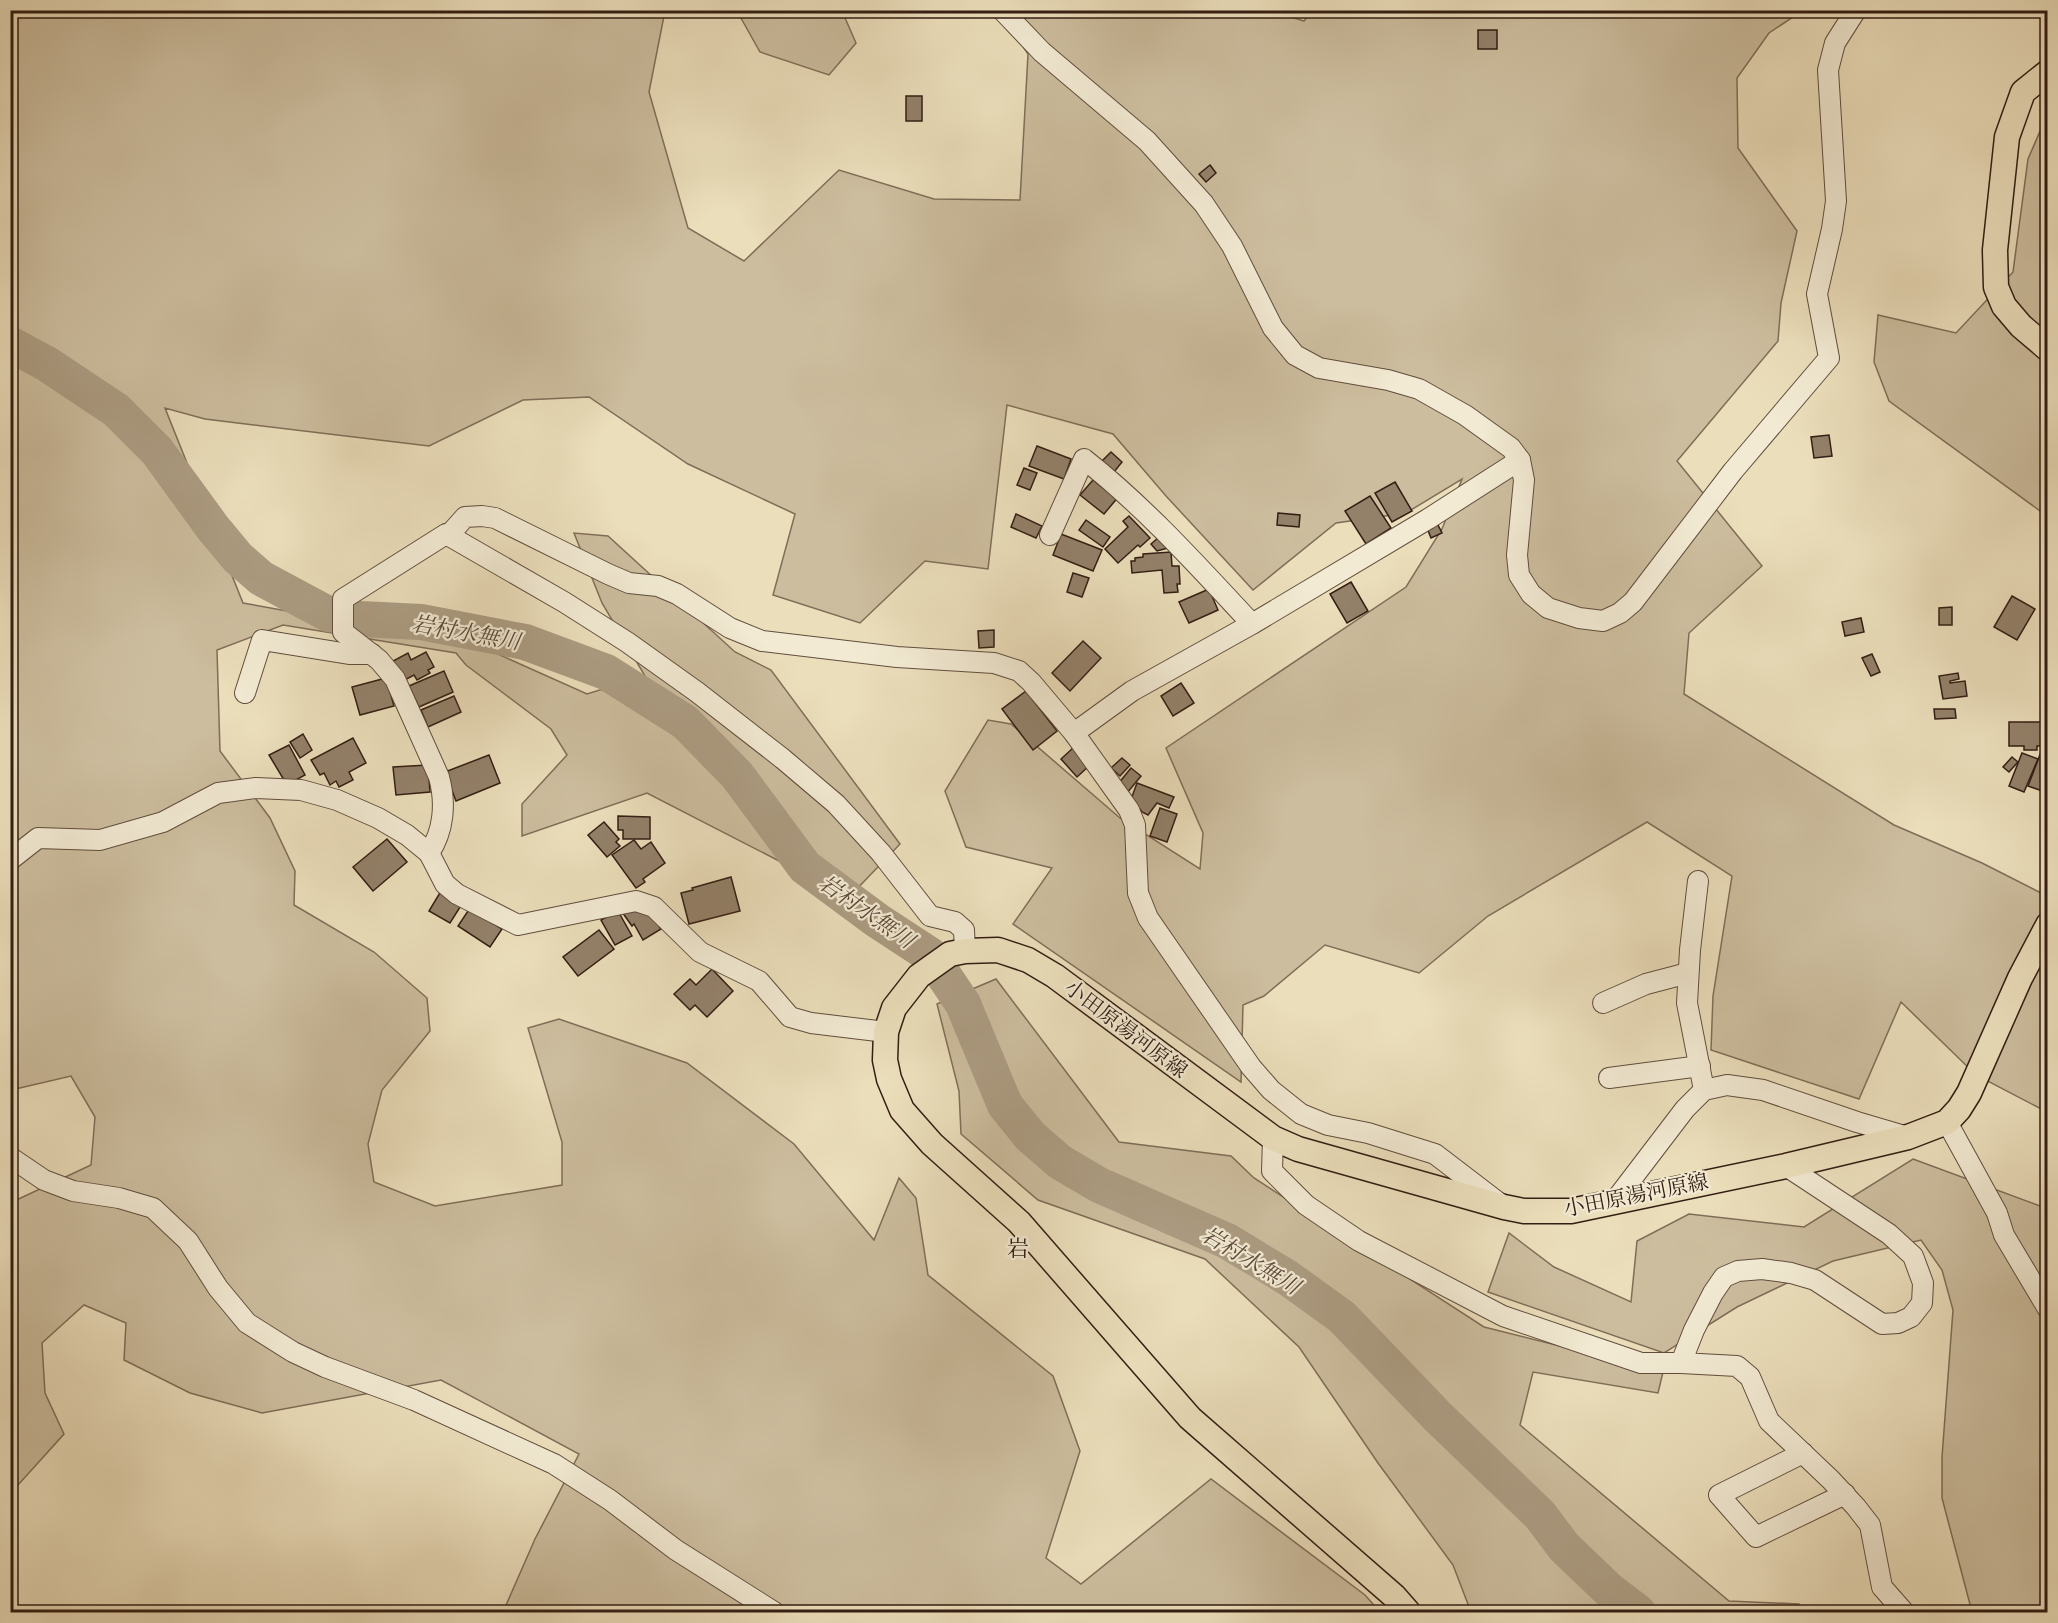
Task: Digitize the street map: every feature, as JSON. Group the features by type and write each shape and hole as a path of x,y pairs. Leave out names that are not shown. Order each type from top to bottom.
{"main road":[{"path":"2048,72 2023,92 2007,136 1995,250 1996,286 2004,306 2021,326 2048,349"},
{"path":"1947,1122 1969,1093 2020,978 2048,925"},
{"name":"小田原湯河原線","path":"958,952 998,950 1028,960 1055,976 1274,1138 1298,1149 1524,1211 1571,1211 1786,1166 1908,1137 1947,1122"},
{"path":"958,952 919,976 894,1008 886,1032 885,1060 889,1079 902,1110 932,1144 1020,1222 1190,1418 1395,1596 1408,1612"}],"street":[{"path":"1002,10 1042,52 1147,141 1204,204 1232,246 1274,328 1296,355 1319,368 1388,380 1419,389 1490,432 1511,448 1520,460 1524,480 1517,555 1519,575 1531,594 1548,608 1579,618 1603,621 1620,614 1633,602 1733,471 1829,358 1816,294 1832,229 1836,201 1828,70 1835,43 1856,10"},
{"path":"1050,535 1084,459 1117,485 1143,510 1252,624"},
{"path":"1074,733 1132,691 1252,624 1428,519 1520,460"},
{"path":"448,536 465,517 495,518 629,583 658,586 677,594 730,628 762,641 897,657 994,663 1019,671 1074,733 1129,810 1135,825 1138,893 1148,918 1244,1058 1271,1090 1301,1114 1328,1125 1368,1133 1435,1154 1504,1207"},
{"path":"429,853 437,841 441,827 443,792 439,777 395,679 372,654 344,632 343,599 446,534 564,602 627,642 697,692 783,759 836,804 880,853 930,916 955,922 964,930 958,952"},
{"path":"245,693 262,640 350,654 372,654"},
{"path":"10,860 38,838 100,840 163,822 218,793 256,788 301,790 337,800 398,829 429,853 445,884 457,894 518,925 636,901 654,907 700,952 759,981 790,1017 811,1023 886,1032"},
{"path":"1698,881 1687,1003 1704,1090"},
{"path":"1602,1003 1646,984 1688,973"},
{"path":"1609,1078 1700,1066"},
{"path":"1614,1202 1685,1108 1704,1090 1727,1085 1763,1090 1908,1137"},
{"path":"1947,1122 1997,1213 2004,1235 2048,1309"},
{"path":"1274,1138 1272,1171 1306,1205 1359,1241 1503,1316 1641,1363 1737,1366 1750,1377 1769,1420 1845,1494 1870,1525 1882,1587 1904,1612"},
{"path":"10,1157 44,1180 73,1191 119,1198 153,1208 188,1241 218,1288 247,1323 293,1352 325,1367 414,1400 554,1464 610,1500 676,1550 774,1612"},
{"path":"1681,1363 1694,1330 1713,1293 1724,1278 1738,1270 1762,1269 1791,1273 1815,1280 1882,1324 1898,1323 1911,1317 1922,1303 1923,1283 1913,1256 1889,1234 1786,1166"},
{"path":"1803,1453 1719,1495 1756,1538 1845,1494"}],"shaded area":[{"path":"1269,10 1304,21 1312,10 1802,11 1769,33 1737,78 1738,148 1797,231 1781,303 1778,341 1677,461 1762,566 1689,633 1684,694 1894,825 1982,863 2047,896 2047,1112 1976,1075 1901,1002 1859,1099 1711,1050 1713,996 1732,876 1647,822 1488,916 1419,973 1325,945 1264,996 1243,1005 1241,1082 1013,924 1052,868 966,847 945,791 988,720 1011,724 1120,818 1200,869 1203,833 1166,748 1406,587 1442,529 1462,479 1406,513 1336,523 1253,590 1166,496 1113,434 1007,405 988,569 925,561 860,623 773,595 795,514 688,464 589,397 523,400 429,446 205,419 165,408 243,603 480,646 587,694 645,676 602,603 574,533 608,536 735,652 771,670 900,844 849,897 647,793 522,836 522,804 567,755 551,729 466,665 456,653 283,625 217,650 220,751 270,818 295,871 294,905 374,952 427,998 430,1031 382,1090 368,1144 374,1182 435,1206 562,1185 562,1142 528,1028 559,1019 687,1063 794,1144 874,1240 899,1178 916,1198 928,1275 1053,1376 1080,1451 1046,1558 1081,1584 1211,1479 1365,1595 1380,1612 503,1612 535,1539 579,1454 441,1380 262,1413 190,1393 124,1360 126,1323 84,1305 42,1343 45,1393 64,1434 18,1485 11,1484 10,1203 91,1165 95,1117 71,1076 11,1090 11,11 665,11 649,92 688,228 744,261 839,170 934,199 1020,200 1028,54 999,11"},
{"path":"737,11 842,11 856,43 829,75 760,52"},
{"path":"2047,115 2047,516 1889,401 1874,362 1878,315 1956,333 2013,272 2028,159"},
{"path":"996,979 1119,1142 1231,1156 1254,1178 1484,1327 1663,1372 1658,1393 1533,1372 1520,1425 1729,1601 1799,1604 1805,1612 1471,1612 1453,1565 1378,1463 1299,1347 1205,1259 1038,1200 961,1134 959,1091 937,1004"},
{"path":"1913,1159 2040,1206 2047,1205 2047,1612 1972,1612 1942,1498 1942,1457 1953,1310 1942,1270 1921,1240 1833,1261 1737,1307 1664,1353 1488,1292 1509,1233 1554,1267 1631,1302 1637,1241 1689,1214 1804,1227"}],"building":[{"path":"1478,30 1497,30 1497,49 1478,49"},
{"path":"906,96 922,96 922,121 906,121"},
{"path":"1210,165 1216,173 1206,182 1199,174"},
{"path":"1829,435 1832,456 1814,458 1811,437"},
{"path":"1037,446 1071,459 1064,479 1029,466"},
{"path":"1111,452 1122,462 1114,472 1102,461"},
{"path":"1024,468 1037,473 1030,490 1017,485"},
{"path":"1093,480 1103,488 1105,485 1119,496 1104,514 1080,495"},
{"path":"1395,482 1412,511 1392,522 1375,493"},
{"path":"1370,496 1391,528 1366,544 1345,511"},
{"path":"1278,513 1300,515 1299,527 1277,525"},
{"path":"1016,514 1042,526 1036,538 1011,527"},
{"path":"1129,516 1150,538 1140,547 1138,545 1118,563 1105,549 1128,527 1123,521"},
{"path":"1086,520 1110,537 1103,547 1079,530"},
{"path":"1437,523 1442,533 1431,538 1427,528"},
{"path":"1061,534 1102,550 1093,571 1053,555"},
{"path":"1159,537 1168,548 1157,551 1151,544"},
{"path":"1171,552 1172,566 1179,566 1178,592 1164,593 1162,570 1132,573 1131,561 1135,561 1135,558 1143,557 1143,554"},
{"path":"1073,573 1089,578 1082,597 1067,592"},
{"path":"1351,582 1368,611 1347,623 1330,594"},
{"path":"1209,589 1218,610 1189,623 1179,602"},
{"path":"2012,596 2035,609 2017,640 1994,627"},
{"path":"1952,607 1952,625 1939,625 1939,608"},
{"path":"1861,618 1864,632 1845,636 1842,622"},
{"path":"994,630 994,647 979,648 978,631"},
{"path":"1083,641 1101,658 1070,691 1052,673"},
{"path":"426,652 434,667 428,670 430,673 417,680 414,675 403,681 393,661 408,653 411,660"},
{"path":"1872,654 1880,672 1871,676 1862,658"},
{"path":"444,671 453,692 419,707 409,686"},
{"path":"1958,673 1959,679 1950,681 1950,683 1965,681 1967,696 1943,699 1939,676"},
{"path":"386,678 394,706 360,715 352,687"},
{"path":"1181,683 1194,703 1173,716 1161,696"},
{"path":"1026,691 1057,731 1033,750 1002,709"},
{"path":"454,696 461,712 428,727 421,710"},
{"path":"1934,709 1955,709 1956,718 1935,719"},
{"path":"2009,722 2048,722 2048,746 2037,746 2037,750 2024,750 2024,746 2009,746"},
{"path":"303,734 312,750 300,758 290,742"},
{"path":"353,738 366,763 349,772 353,780 339,787 336,781 330,785 324,773 320,775 311,760"},
{"path":"289,745 305,775 287,785 269,755"},
{"path":"1073,748 1090,765 1077,777 1061,759"},
{"path":"2041,752 2048,754 2048,793 2028,786"},
{"path":"2022,753 2038,759 2024,792 2009,786"},
{"path":"489,755 500,783 456,801 445,772"},
{"path":"2012,757 2018,762 2009,772 2003,767"},
{"path":"1122,758 1130,765 1120,776 1111,768"},
{"path":"428,765 430,792 396,795 393,767"},
{"path":"1131,768 1141,776 1127,793 1118,784"},
{"path":"1137,783 1174,797 1169,808 1157,803 1148,815 1129,805"},
{"path":"1160,808 1177,814 1167,842 1150,836"},
{"path":"618,816 650,817 650,839 623,839 623,830 618,830"},
{"path":"604,822 619,839 616,842 620,846 607,857 588,835"},
{"path":"387,839 407,862 373,891 353,867"},
{"path":"634,840 641,849 651,842 665,863 643,879 645,882 636,888 612,855"},
{"path":"731,877 740,911 689,924 681,893"},
{"path":"441,891 462,904 450,923 429,911"},
{"path":"636,903 648,909 661,929 643,940 634,924 632,926 622,912"},
{"path":"470,908 502,929 490,947 458,926"},
{"path":"618,911 632,936 615,945 601,920"},
{"path":"599,930 614,949 578,976 563,957"},
{"path":"712,969 733,991 707,1017 695,1005 690,1010 674,994 690,979 696,985"}],"waterway":[{"name":"岩村水無川","path":"10,344 47,364 116,410 157,451 213,528 238,558 261,578 328,614 361,619 421,622 525,642 606,672 685,722 737,775 805,867 878,921 930,955 963,1004 1005,1105 1030,1136 1060,1162 1099,1185 1227,1241 1288,1278 1342,1317 1438,1417 1540,1515 1564,1547 1609,1590 1638,1612"}],"district":[{"name":"岩","path":"1018,1248"}]}
